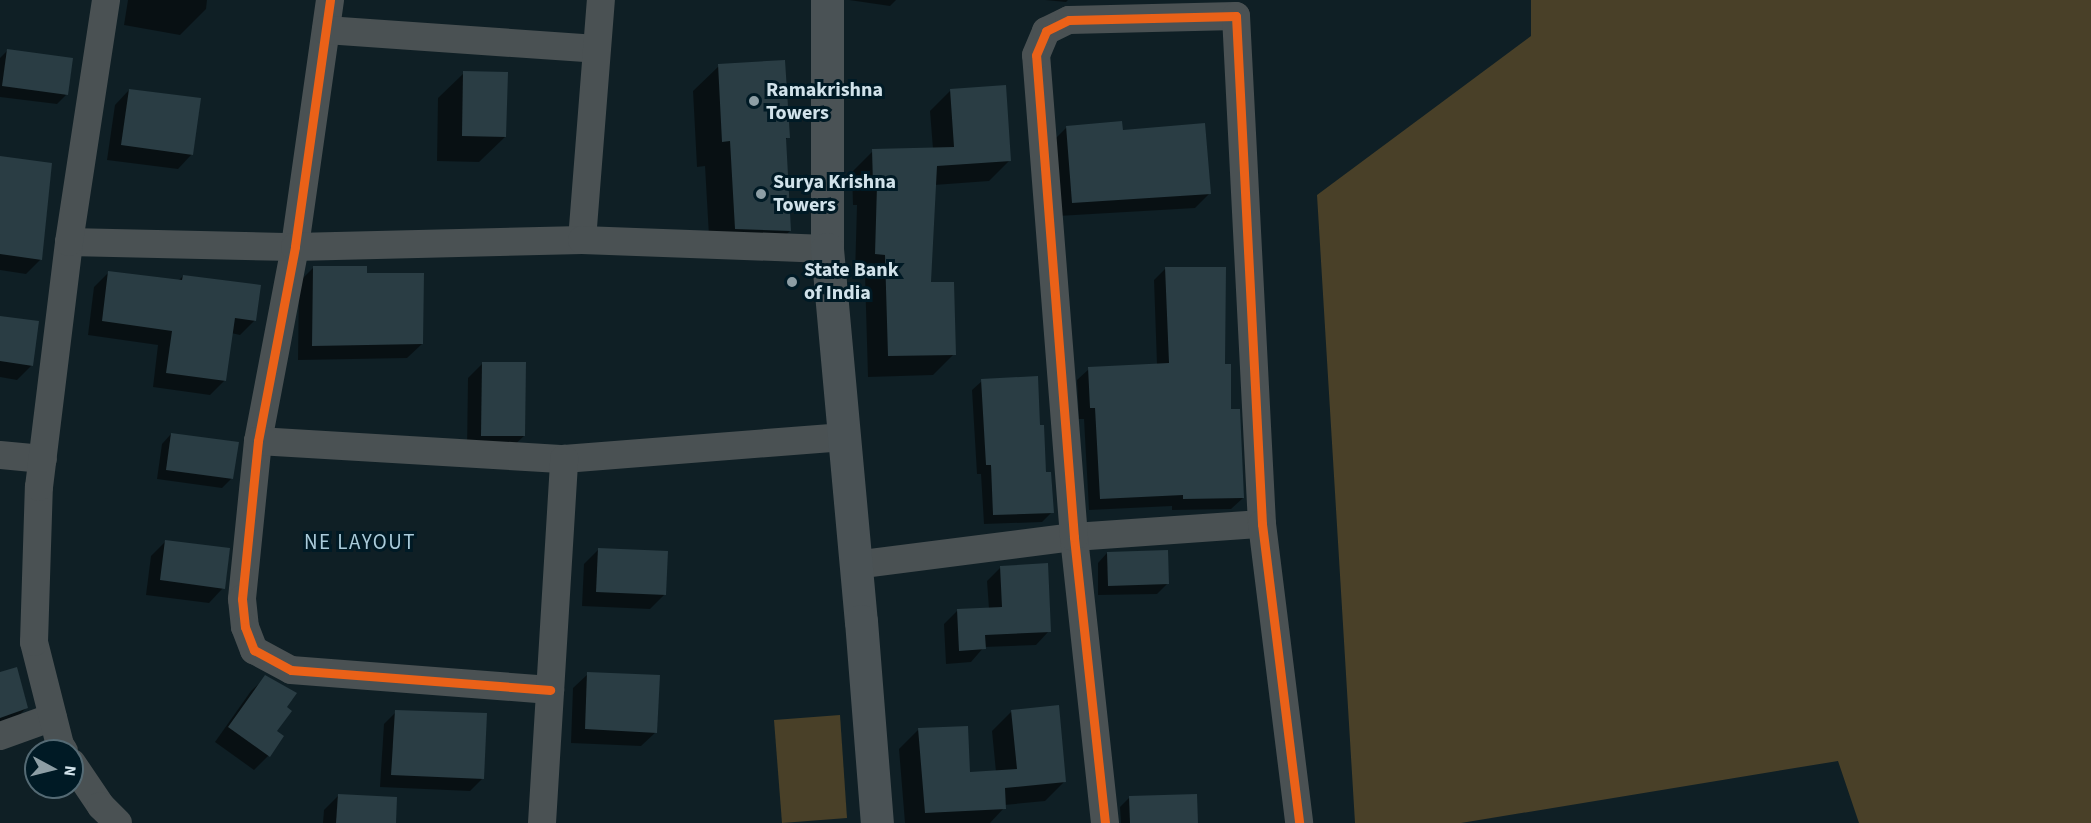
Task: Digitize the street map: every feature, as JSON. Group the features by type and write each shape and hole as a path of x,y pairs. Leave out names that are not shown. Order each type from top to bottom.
{"main road":[{"path":"827,0 827,249 876,823"}],"street":[{"path":"60,739 34,642 39,487 69,242 106,0"},
{"path":"330,0 295,247 258,441 242,598 245,627 254,651 291,670 550,690"},
{"path":"582,240 601,0"},
{"path":"1105,823 1074,537 1036,55 1046,31 1069,20 1236,16 1262,524 1299,823"},
{"path":"326,30 596,49"},
{"path":"69,242 295,247 582,240 827,249"},
{"path":"258,441 564,459 844,437"},
{"path":"0,455 43,459"},
{"path":"542,823 564,459"},
{"path":"855,565 1074,537 1262,524"},
{"path":"0,736 53,717"},
{"path":"84,781 101,806 118,823"}],"shaded area":[{"path":"1531,0 2091,0 2091,823 1859,823 1838,761 1461,823 1355,823 1317,195 1531,36"},
{"path":"840,715 847,818 782,823 774,720"}],"building":[{"path":"7,49 73,58 68,95 2,86"},
{"path":"785,60 790,138 786,138 791,231 735,229 730,141 722,142 718,64"},
{"path":"463,71 508,72 506,137 462,136"},
{"path":"1006,85 1011,161 937,166 931,282 954,282 956,355 888,356 885,255 875,254 877,185 873,185 872,149 954,147 950,89"},
{"path":"129,89 201,98 193,155 121,145"},
{"path":"1122,121 1123,130 1205,123 1211,194 1072,203 1066,126"},
{"path":"0,156 52,163 42,260 0,254"},
{"path":"313,266 367,266 367,273 424,273 423,344 312,346"},
{"path":"1165,267 1226,267 1225,364 1231,364 1231,409 1240,409 1244,498 1183,499 1183,495 1100,499 1095,408 1090,408 1088,367 1169,363"},
{"path":"108,271 182,280 183,275 261,285 256,321 235,318 226,381 166,373 172,331 102,321"},
{"path":"0,316 39,321 33,366 0,361"},
{"path":"482,362 526,362 525,436 481,436"},
{"path":"1038,376 1040,425 1044,425 1046,472 1051,472 1054,513 993,515 991,465 986,465 981,379"},
{"path":"171,433 239,442 233,479 166,470"},
{"path":"165,540 230,548 225,589 160,580"},
{"path":"598,548 668,551 666,595 596,592"},
{"path":"1168,550 1169,584 1108,586 1107,552"},
{"path":"1048,563 1051,632 985,635 986,649 959,651 957,609 1002,607 1000,566"},
{"path":"17,667 28,708 0,718 0,672"},
{"path":"587,672 660,675 657,733 585,729"},
{"path":"265,675 297,693 287,707 292,711 277,731 284,736 270,757 228,727"},
{"path":"1059,705 1066,782 1005,788 1006,809 925,813 918,728 968,726 970,772 1017,769 1011,710"},
{"path":"395,710 487,713 484,779 391,775"},
{"path":"338,794 397,797 396,823 336,823"},
{"path":"1197,794 1198,823 1130,823 1129,796"}],"cycle path":[{"path":"330,0 295,247 258,441 242,599 245,627 254,650 291,670 550,690"},
{"path":"1105,823 1074,537 1036,55 1046,31 1069,20 1236,16 1262,524 1299,823"}],"place":[{"name":"Ramakrishna Towers","path":"754,101"},
{"name":"Surya Krishna Towers","path":"761,194"},
{"name":"State Bank of India","path":"792,282"}],"district":[{"name":"NE LAYOUT","path":"360,542"}]}
